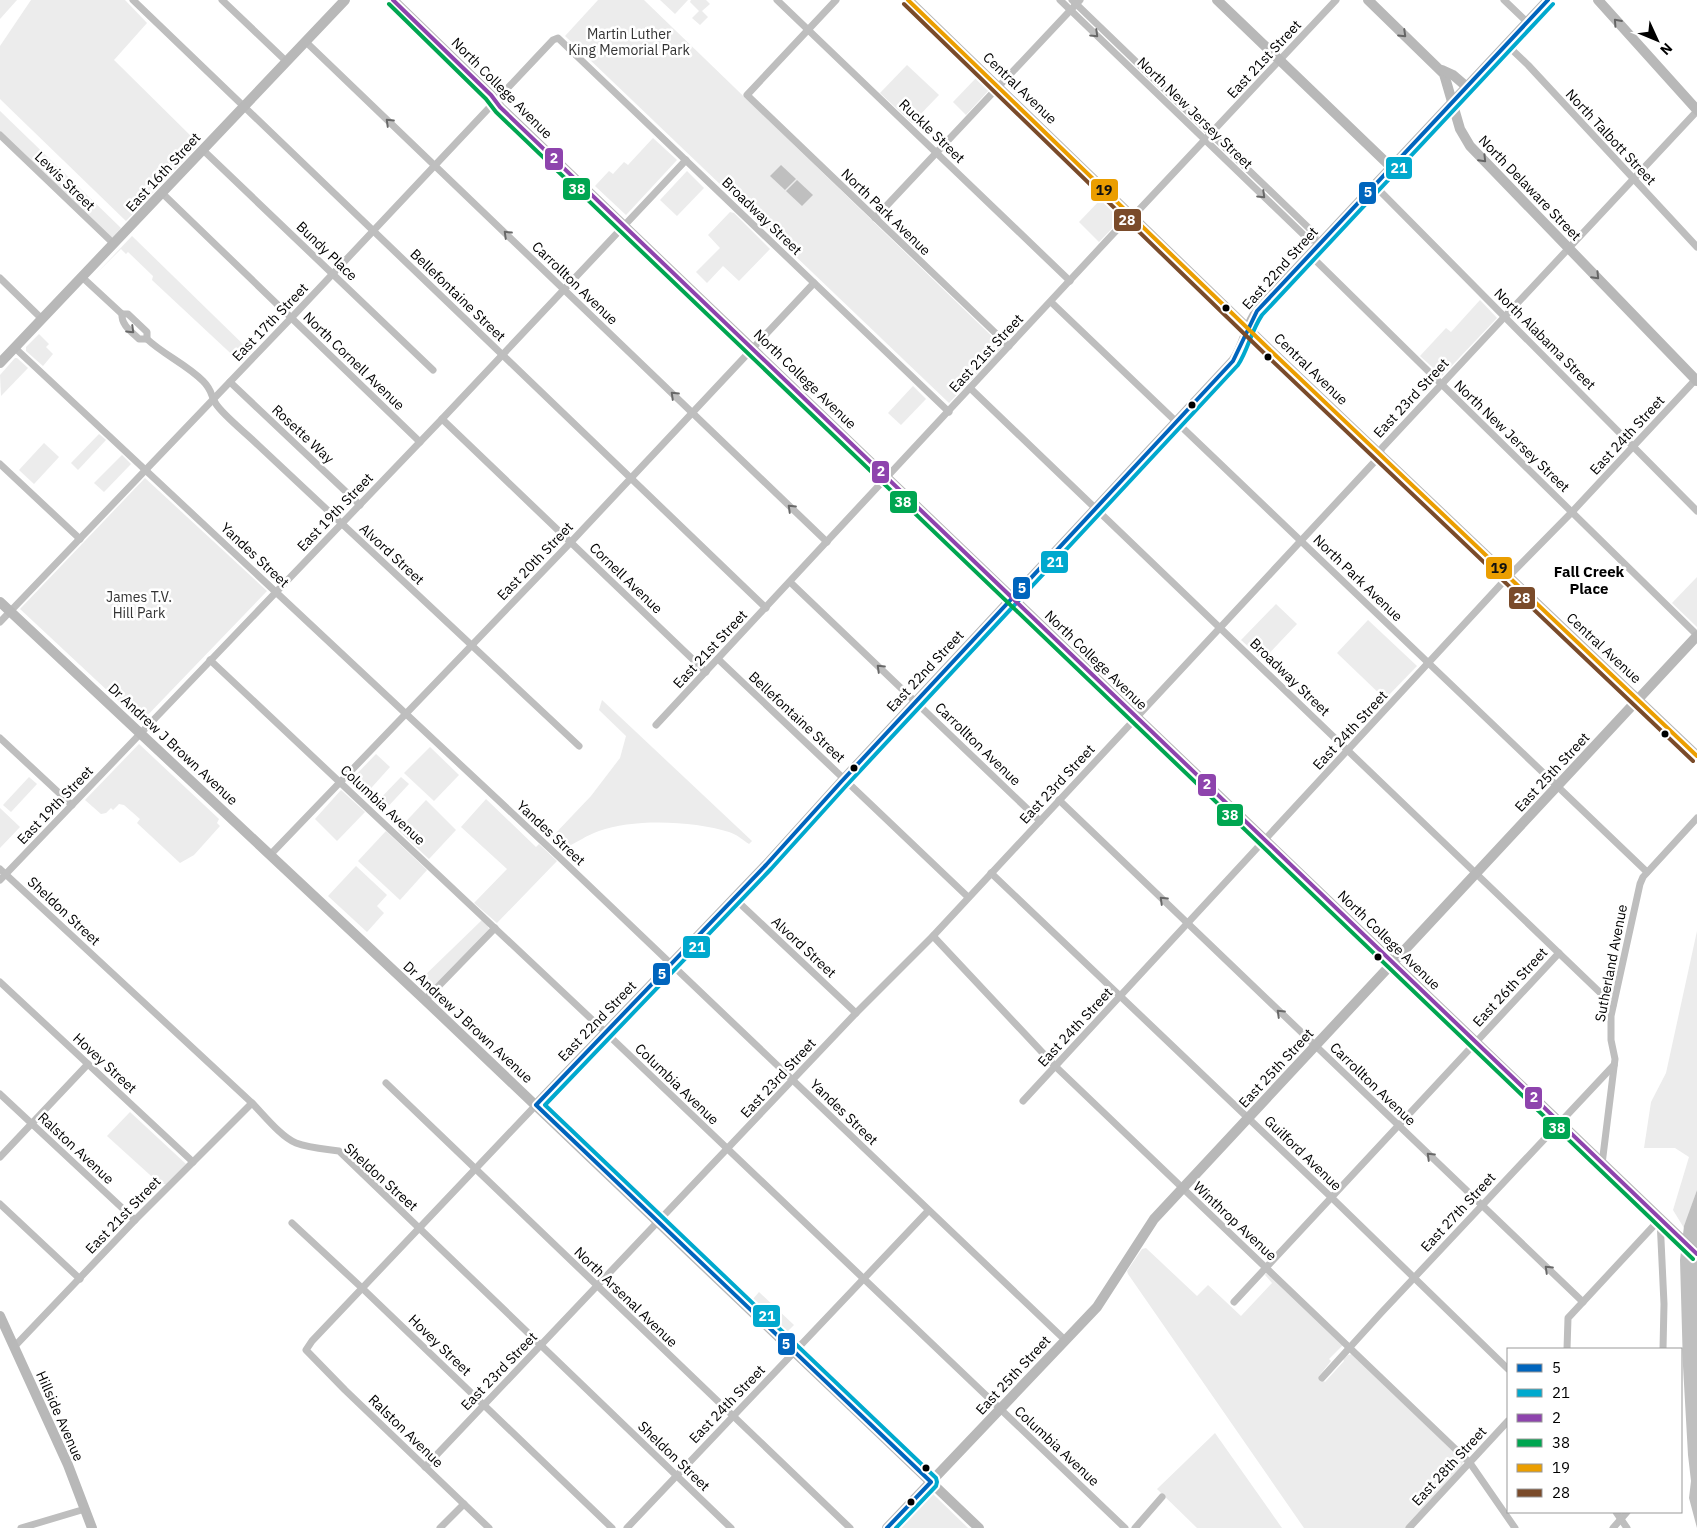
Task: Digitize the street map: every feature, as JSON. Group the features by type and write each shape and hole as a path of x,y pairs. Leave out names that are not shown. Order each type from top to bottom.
{"main road":[{"name":"East 16th Street","path":"0,363 345,0"},
{"name":"North College Avenue","path":"392,0 496,100 500,107 625,224 887,478 1697,1254"},
{"path":"1217,0 1392,168"},
{"name":"North Delaware Street","path":"1368,0 1441,70 1446,78 1460,129 1470,146 1696,379"},
{"name":"East 22nd Street","path":"536,1105 734,898 1095,508 1233,362 1242,347 1251,319 1257,311 1310,255 1317,243 1375,186 1548,0"},
{"path":"1598,0 1697,111"},
{"name":"Central Avenue","path":"910,1 1249,329 1697,756"},
{"path":"1441,70 1453,75 1467,87"},
{"name":"Dr Andrew J Brown Avenue","path":"0,602 271,854 979,1528"},
{"name":"East 25th Street","path":"887,1528 1101,1301 1151,1223 1697,635"},
{"name":"Hillside Avenue","path":"0,1316 64,1455 92,1528"}],"street":[{"name":"Bellefontaine Street","path":"133,0 766,608"},
{"path":"222,0 287,62"},
{"name":"Ruckle Street","path":"777,0 1070,281"},
{"path":"808,29 836,0"},
{"name":"North New Jersey Street","path":"1060,0 1309,240 1317,243"},
{"name":"East 21st Street","path":"656,725 1126,220 1133,216 1336,0"},
{"path":"1504,0 1527,22"},
{"path":"875,218 999,87 1070,10 1076,1"},
{"name":"North New Jersey Street","path":"1076,1 1315,234 1317,243"},
{"name":"North Park Avenue","path":"808,29 747,96 1009,346"},
{"name":"East 17th Street","path":"0,622 292,318 496,100 558,38"},
{"name":"Broadway Street","path":"558,38 948,412"},
{"name":"Carrollton Avenue","path":"306,42 827,542"},
{"name":"North Talbott Street","path":"1507,45 1528,65 1697,248"},
{"name":"East 23rd Street","path":"425,1467 794,1081 856,1013 933,936 1378,458 1382,448 1697,111"},
{"name":"Lewis Street","path":"0,135 114,244"},
{"name":"Bundy Place","path":"203,150 433,370"},
{"name":"East 19th Street","path":"0,880 3,871 72,805 420,442 686,160"},
{"name":"North Alabama Street","path":"1375,186 1697,511"},
{"name":"North Cornell Avenue","path":"162,193 420,442"},
{"name":"North New Jersey Street","path":"1310,255 1697,635"},
{"name":"Alvord Street","path":"82,277 122,314 128,314 142,326 147,332 148,338 157,348 188,368 204,382 212,390 216,404 258,445 579,746"},
{"path":"0,278 42,319"},
{"name":"East 20th Street","path":"271,854 571,542 814,283"},
{"name":"North Park Avenue","path":"1051,302 1647,872"},
{"name":"Yandes Street","path":"15,348 406,713 1065,1340"},
{"name":"East 24th Street","path":"1023,1101 1428,663 1696,379"},
{"name":"Rosette Way","path":"230,382 360,504"},
{"name":"Broadway Street","path":"970,388 1613,1005"},
{"name":"Cornell Avenue","path":"442,418 706,672"},
{"path":"0,464 80,539"},
{"name":"Carrollton Avenue","path":"790,582 1040,821"},
{"name":"Bellefontaine Street","path":"718,659 968,897"},
{"name":"Columbia Avenue","path":"210,660 605,1032 1125,1528"},
{"path":"0,738 72,805"},
{"name":"Carrollton Avenue","path":"1059,800 1583,1302"},
{"name":"Sutherland Avenue","path":"1602,1164 1615,1059 1610,1030 1613,1005 1640,884 1647,872 1697,818"},
{"name":"Sheldon Street","path":"3,871 294,1142 339,1151 731,1528"},
{"name":"Guilford Avenue","path":"991,873 1332,1198 1507,1368"},
{"name":"Alvord Street","path":"734,898 856,1013"},
{"path":"425,1000 495,928"},
{"name":"Winthrop Avenue","path":"933,936 1055,1066 1470,1463 1515,1528"},
{"name":"East 26th Street","path":"1234,1302 1559,953"},
{"name":"Hovey Street","path":"0,982 193,1162"},
{"path":"0,1156 88,1064"},
{"name":"East 27th Street","path":"1322,1378 1614,1064"},
{"name":"North Arsenal Avenue","path":"386,1083 850,1528"},
{"name":"Ralston Avenue","path":"0,1094 135,1220"},
{"name":"East 21st Street","path":"14,1347 135,1220 252,1102"},
{"name":"East 22nd Street","path":"306,1350 312,1340 536,1105"},
{"path":"0,1204 80,1278"},
{"name":"East 24th Street","path":"627,1528 928,1211"},
{"path":"1567,1348 1568,1318 1660,1219"},
{"path":"1660,1219 1664,1304 1663,1348"},
{"name":"Hovey Street","path":"292,1223 612,1528"},
{"name":"Ralston Avenue","path":"306,1350 489,1528"},
{"name":"East 28th Street","path":"1409,1528 1507,1422"},
{"path":"1134,1528 1162,1497"},
{"path":"440,1528 464,1504"},
{"path":"21,1528 86,1509"},
{"path":"1617,1513 1627,1528"},
{"path":"1613,1528 1627,1513"}],"green space":[{"path":"0,0 17,0 0,19"},
{"path":"31,0 125,0 147,23 114,60 199,144 126,221 0,99 0,46"},
{"name":"Martin Luther King Memorial Park","path":"598,0 644,0 1003,347 949,403 565,36"},
{"path":"660,0 688,0 675,14"},
{"path":"691,0 706,0 710,4 702,11 708,17 700,25 692,18 699,11 690,2"},
{"path":"907,65 939,95 912,123 880,93"},
{"path":"977,77 989,90 966,115 953,102"},
{"path":"0,111 121,228 112,238 0,132"},
{"path":"653,138 677,160 626,215 595,186 609,171 613,174 624,162 628,165"},
{"path":"687,171 704,188 677,216 660,200"},
{"path":"1102,198 1121,216 1120,220 1099,242 1079,222"},
{"path":"730,212 734,213 770,249 739,281 723,266 707,283 696,272 720,248 708,235"},
{"path":"132,236 251,352 241,363 152,280 153,276 128,252 126,254 121,249 96,274"},
{"path":"1480,300 1497,318 1442,376 1420,356 1446,328 1451,332"},
{"path":"39,334 49,344 46,347 53,354 43,366 26,351 26,347"},
{"path":"15,358 28,368 1,396 0,375"},
{"path":"913,386 926,399 901,425 888,413"},
{"path":"99,434 106,440 78,470 71,463"},
{"path":"44,443 59,457 34,484 19,470"},
{"path":"122,455 131,464 104,492 94,483"},
{"name":"James T.V. Hill Park","path":"145,478 267,591 141,722 20,609"},
{"path":"1697,577 1697,627 1672,603"},
{"path":"1276,604 1297,624 1263,660 1241,640"},
{"path":"1368,620 1417,666 1385,699 1337,653"},
{"path":"602,700 752,841 749,844 732,833 715,828 664,822 613,827 595,833 565,848 552,837 591,796 620,758 626,736 599,710"},
{"path":"139,744 219,819 217,823 220,826 194,855 180,863 137,823 140,819 124,805 119,804 113,810 111,808 106,813 101,814 85,800"},
{"path":"430,747 459,775 434,801 404,773"},
{"path":"376,754 390,767 364,796 349,782"},
{"path":"29,777 37,784 11,812 3,805"},
{"path":"401,777 409,784 382,813 374,805"},
{"path":"341,790 365,812 337,841 315,819"},
{"path":"486,799 536,847 539,844 557,861 497,923 474,903 507,869 461,827"},
{"path":"426,800 456,830 429,859 398,830"},
{"path":"0,808 20,827 0,848"},
{"path":"386,831 427,870 400,900 358,861"},
{"path":"356,866 387,895 377,906 384,913 367,932 328,896"},
{"path":"482,920 489,929 429,991 419,981"},
{"path":"1697,931 1697,1190 1684,1228 1673,1210 1689,1157 1675,1148 1644,1148 1651,1102 1666,1073"},
{"path":"130,1112 186,1164 166,1184 160,1184 107,1136"},
{"path":"1146,1248 1197,1296 1208,1285 1241,1316 1272,1283 1265,1275 1267,1272 1343,1345 1329,1359 1331,1361 1319,1376 1325,1382 1344,1361 1343,1359 1352,1354 1464,1462 1462,1464 1464,1465 1406,1528 1304,1528 1128,1274 1127,1271 1142,1249"},
{"path":"759,1292 794,1325 787,1332 753,1299"},
{"path":"1215,1433 1282,1528 1197,1528 1157,1489"},
{"path":"926,1494 933,1494 968,1528 894,1528"}],"shaded area":[{"path":"781,165 796,179 785,190 770,176"},
{"path":"797,180 813,195 802,206 786,191"},
{"path":"1697,1190 1697,1528 1689,1498 1691,1481 1683,1366 1680,1260 1684,1226"}],"transit line":[{"name":"2","path":"393,0 491,95 500,107 1697,1254"},
{"name":"19","path":"908,0 1268,348 1697,756"},
{"name":"5","path":"887,1528 931,1482 536,1105 766,865 1233,361 1257,311 1548,0"},
{"name":"38","path":"389,4 486,99 496,112 1693,1259"},
{"name":"28","path":"904,4 1264,353 1693,761"},
{"name":"21","path":"896,1528 936,1486 936,1478 545,1105 771,869 1238,365 1262,315 1553,4"}],"district":[{"name":"Fall Creek Place","path":"1589,580"}]}
